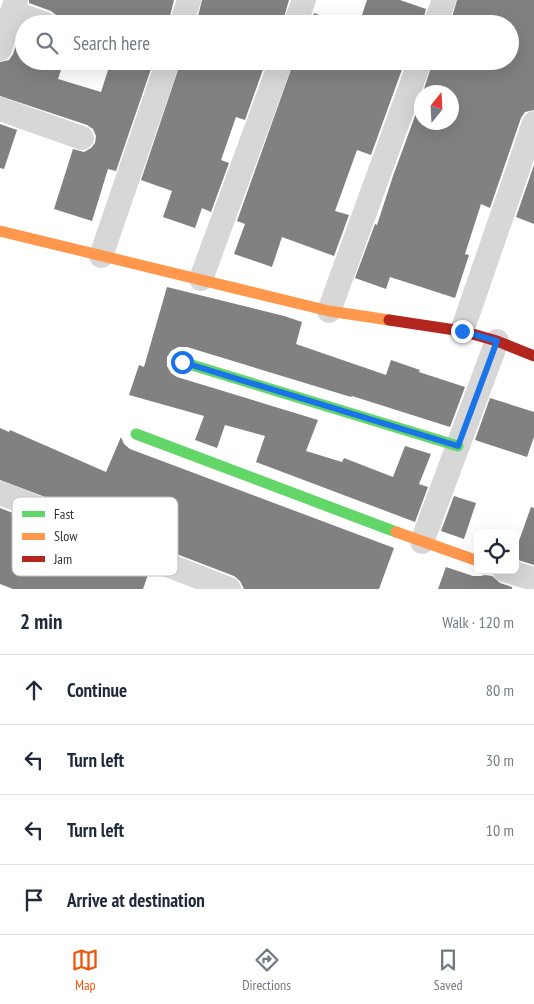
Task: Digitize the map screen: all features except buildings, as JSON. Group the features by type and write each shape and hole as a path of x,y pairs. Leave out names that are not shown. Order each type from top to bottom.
{"street":[{"path":"184,15 189,0"},
{"path":"298,15 304,0"},
{"path":"438,15 444,0"},
{"path":"0,49 14,6 30,15"},
{"path":"101,256 165,70"},
{"path":"201,279 278,70"},
{"path":"329,312 417,70"},
{"path":"0,109 82,138"},
{"path":"462,331 534,123"},
{"path":"0,231 329,312 462,331 497,341 534,356"},
{"path":"422,542 497,341"},
{"path":"182,362 458,446"},
{"path":"136,434 422,542 474,560"},
{"path":"0,493 12,498"},
{"path":"178,569 229,589"},
{"path":"517,574 534,579"}],"traffic: fast":[{"path":"182,362 458,446"},
{"path":"136,434 396,532"}],"traffic: slow":[{"path":"0,231 329,311 389,320"},
{"path":"396,532 474,560"}],"traffic: jam":[{"path":"389,320 462,331 497,341 534,356"}],"route":[{"path":"182,362 458,446 497,341 462,331"}]}
